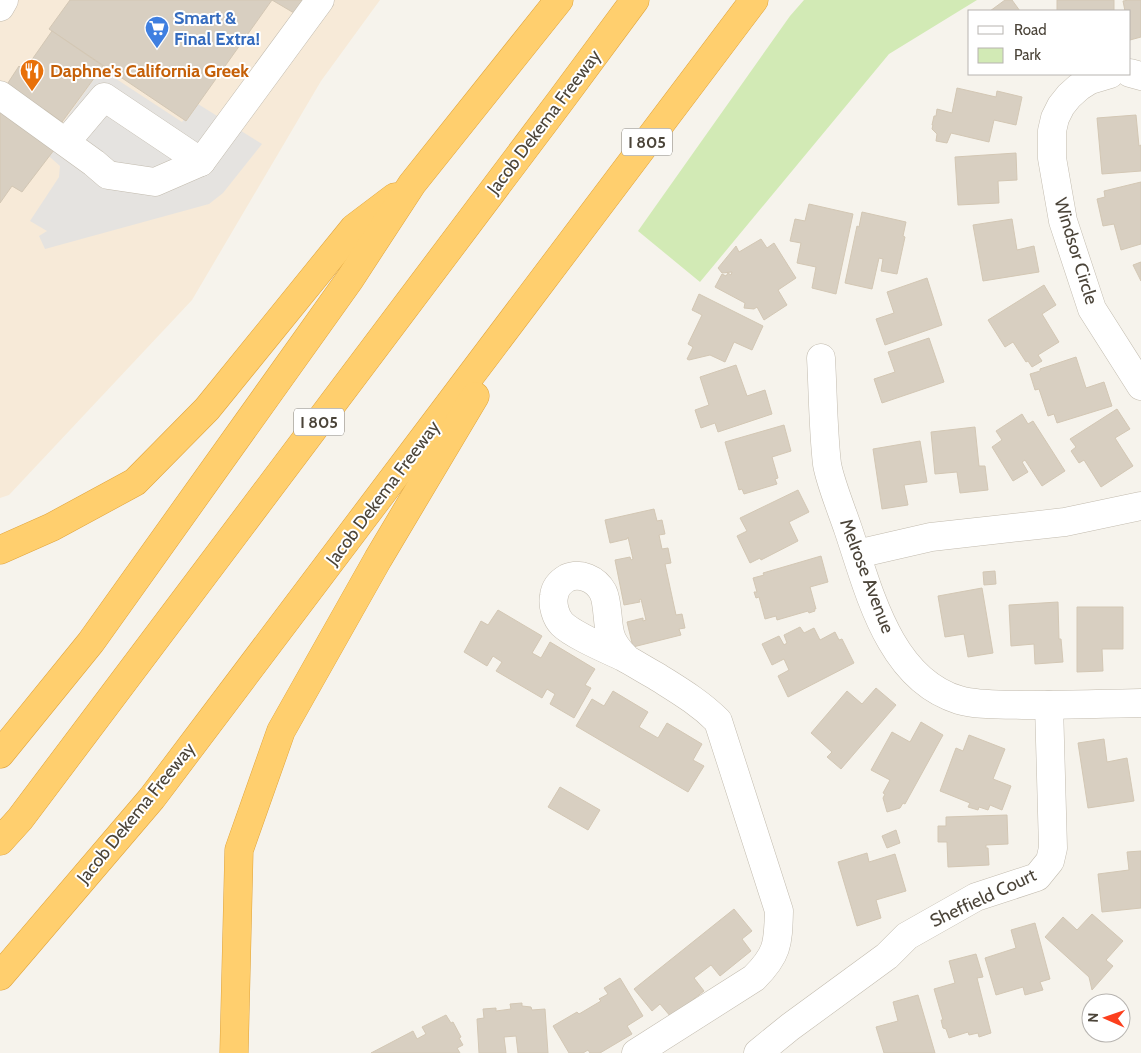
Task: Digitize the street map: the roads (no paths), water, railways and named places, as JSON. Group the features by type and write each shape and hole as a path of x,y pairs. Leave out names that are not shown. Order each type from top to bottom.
{"highway":[{"path":"0,754 91,642 344,287 412,184 559,0"},
{"name":"Jacob Dekema Freeway","path":"0,841 20,819 531,140 634,0"},
{"name":"Jacob Dekema Freeway","path":"0,976 152,798 754,0"},
{"path":"0,550 52,526 134,482 208,408 354,228 412,184"},
{"path":"234,1053 239,850 281,731 383,551 540,284"}],"street":[{"path":"0,6 4,0"},
{"path":"0,95 66,142 108,175 155,182 201,162 320,0"},
{"name":"Windsor Circle","path":"1107,75 1090,80 1079,87 1061,106 1052,131 1052,158 1063,221 1092,308 1141,386"},
{"path":"66,142 104,97 201,162"},
{"name":"Melrose Avenue","path":"821,358 828,466 868,588 888,635 905,663 916,675 946,695 974,703 1049,705 1141,703"},
{"path":"857,554 931,537 1065,522 1141,506"},
{"path":"626,658 691,697 704,706 718,720 779,911 778,940 769,963 754,978 643,1051"},
{"name":"Sheffield Court","path":"758,1053 790,1040 887,956 907,936 976,897 1037,877 1042,872 1050,861 1053,848 1049,705"}],"place":[{"name":"Smart & Final Extra!","path":"157,49"},
{"name":"Daphne's California Greek","path":"32,92"}]}
